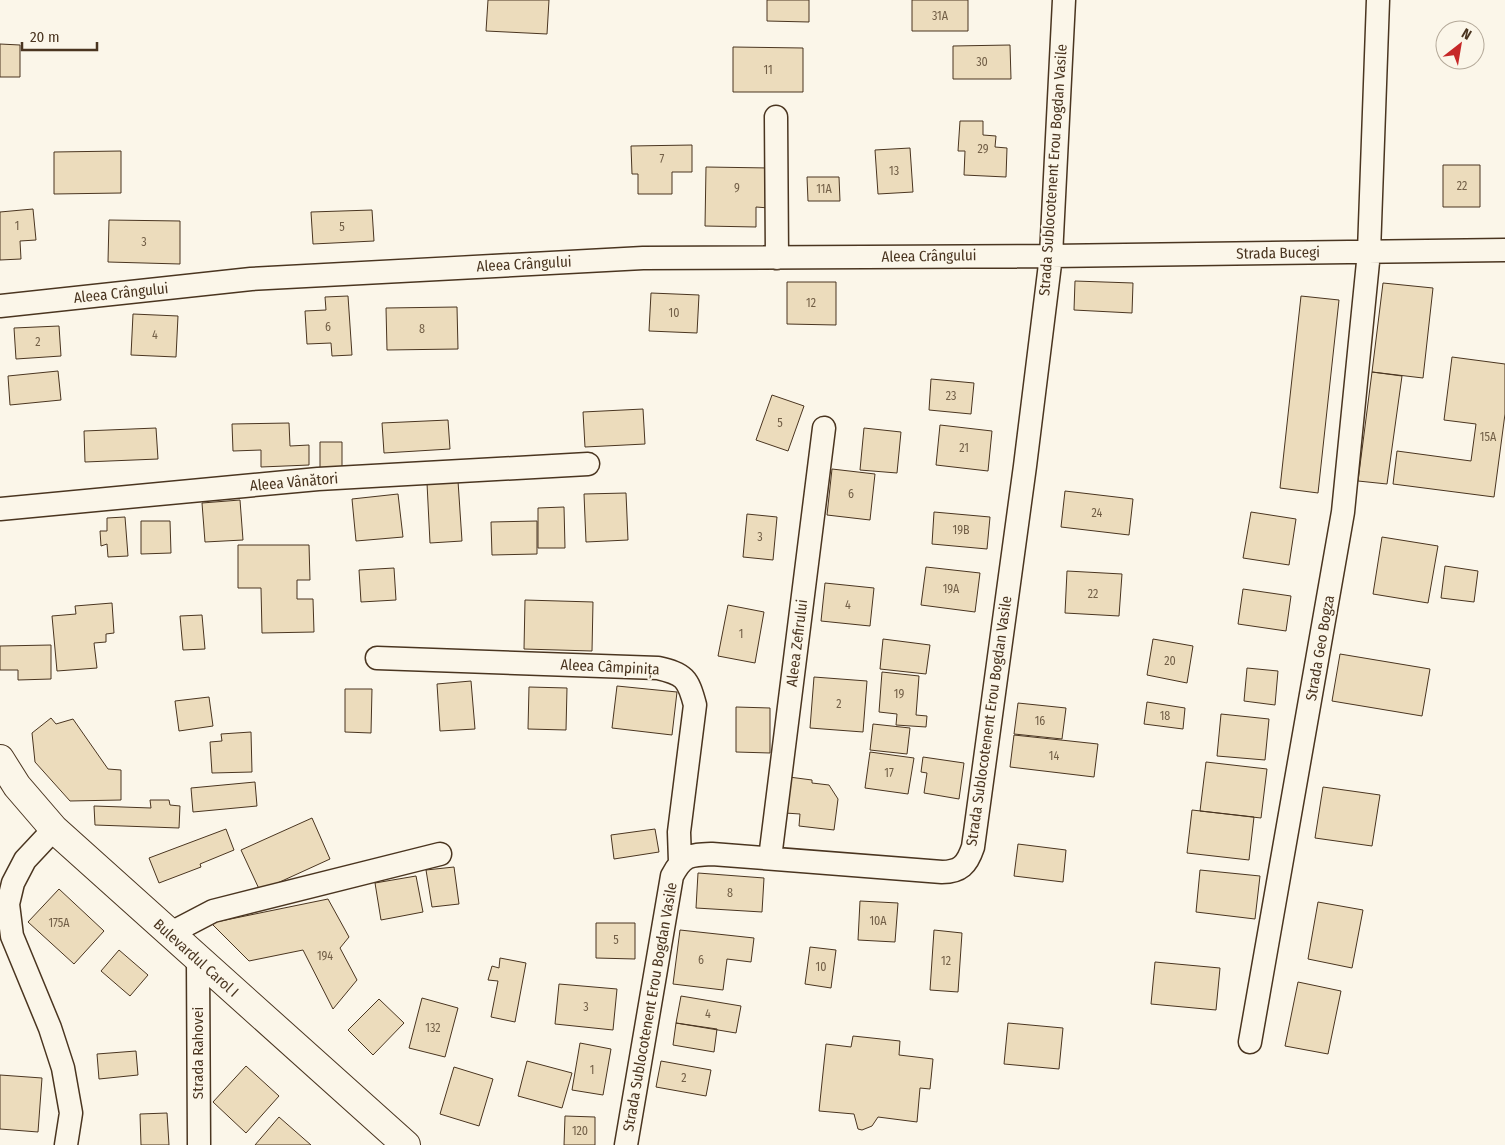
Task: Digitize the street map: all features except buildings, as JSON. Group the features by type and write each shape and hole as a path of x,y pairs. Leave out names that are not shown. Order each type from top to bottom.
{"main road":[{"name":"Bulevardul Carol I","path":"0,759 9,788 169,934 406,1145"}],"street":[{"name":"Strada Sublocotenent Erou Bogdan Vasile","path":"626,1145 672,876 680,862 692,855 712,854 954,872 964,866 969,858 1025,466 1051,256 1064,0"},
{"name":"Strada Geo Bogza","path":"1250,1042 1343,512 1369,252 1378,0"},
{"path":"776,117 777,258"},
{"name":"Strada Bucegi","path":"1051,256 1505,250"},
{"name":"Aleea Crângului","path":"0,306 251,278 643,258 1051,256"},
{"name":"Aleea Zefirului","path":"770,858 824,428"},
{"name":"Aleea Vânători","path":"0,509 318,479 588,464"},
{"name":"Aleea Câmpinița","path":"377,658 658,668 678,673 690,685 695,705 679,832 680,862"},
{"path":"54,829 25,860 13,883 8,904 12,936 50,1028 63,1068 70,1112 66,1145"},
{"path":"169,934 214,910 440,854"},
{"name":"Strada Rahovei","path":"198,960 199,1145"}]}
